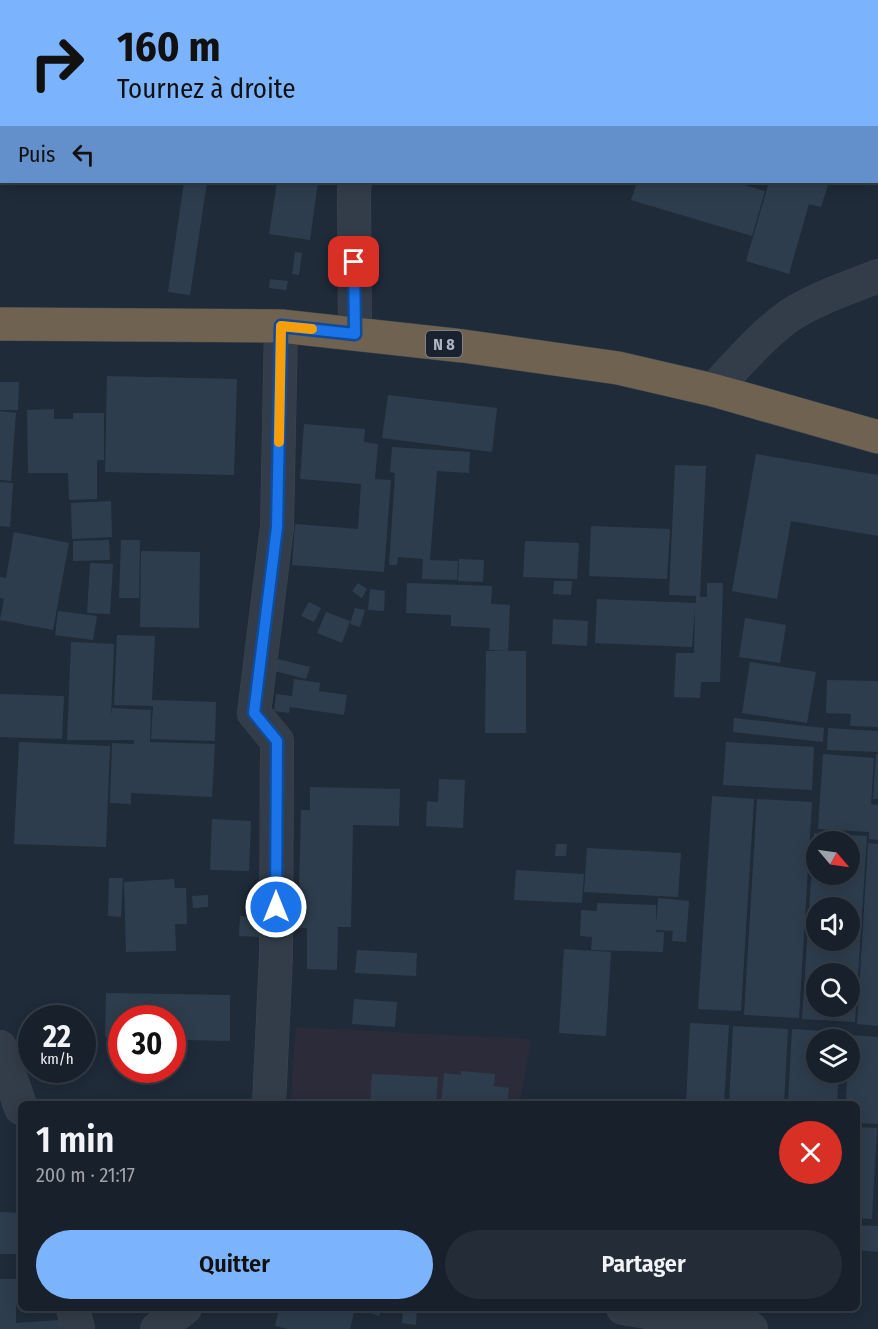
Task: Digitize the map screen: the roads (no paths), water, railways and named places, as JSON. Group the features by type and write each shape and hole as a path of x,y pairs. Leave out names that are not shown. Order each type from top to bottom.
{"highway":[{"name":"N 8","path":"0,324 281,326 463,346 618,368 712,390 878,437"}],"street":[{"path":"355,183 355,334"},
{"path":"712,390 770,331 790,316 809,304 878,276"},
{"path":"269,1101 276,955 277,741 254,713 277,527 281,326"},
{"path":"0,1047 18,1101"},
{"path":"0,1107 18,1110"},
{"path":"73,1311 78,1329"},
{"path":"157,1329 181,1311"},
{"path":"641,1311 751,1329"}]}
